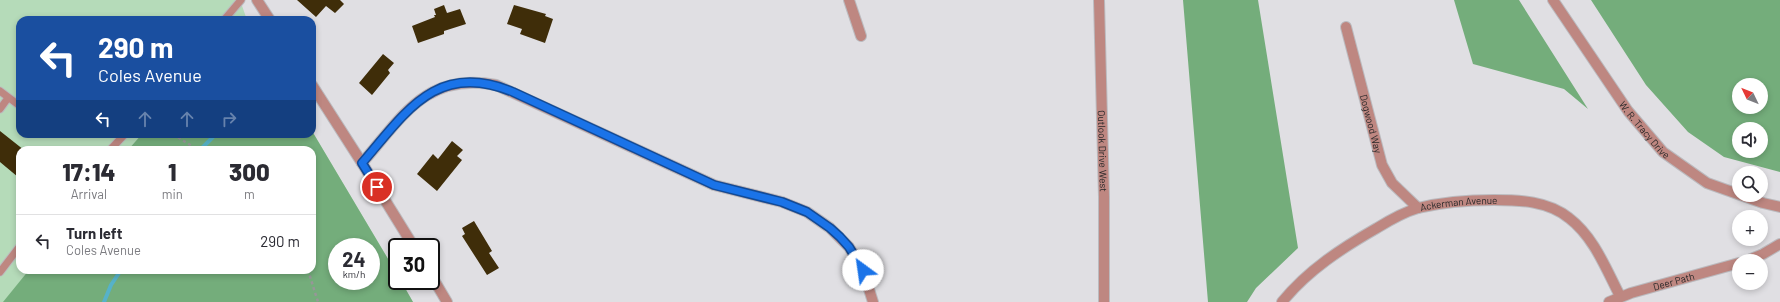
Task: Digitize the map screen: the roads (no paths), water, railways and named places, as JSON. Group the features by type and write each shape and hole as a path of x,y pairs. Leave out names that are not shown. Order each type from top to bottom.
{"street":[{"path":"257,0 267,16"},
{"path":"849,0 861,36"},
{"name":"Outlook Drive West","path":"1099,0 1104,197 1104,302"},
{"name":"W. R. Tracy Drive","path":"1552,0 1628,112 1664,152 1707,183 1763,204 1780,208"},
{"name":"Dogwood Way","path":"1346,27 1382,165 1392,183 1418,208"},
{"path":"362,163 408,110 420,99 435,90 460,82 478,82 496,85 714,185 782,202 807,212 830,228 849,247 863,270 873,302"},
{"path":"316,91 408,238"},
{"name":"Ackerman Avenue","path":"1282,302 1304,278 1344,247 1396,217 1418,208 1449,202 1505,200 1529,201 1555,209 1568,218 1586,235 1620,296"},
{"path":"1762,254 1780,246"},
{"name":"Deer Path","path":"1609,302 1620,296 1732,265"},
{"path":"440,290 447,302"}],"lane":[{"path":"227,16 241,0"},
{"path":"0,91 16,103"},
{"path":"0,109 8,98"},
{"path":"114,146 121,138"},
{"path":"0,272 16,251"}],"waterway":[{"path":"204,146 212,138"},
{"path":"104,302 111,285 118,274"}]}
